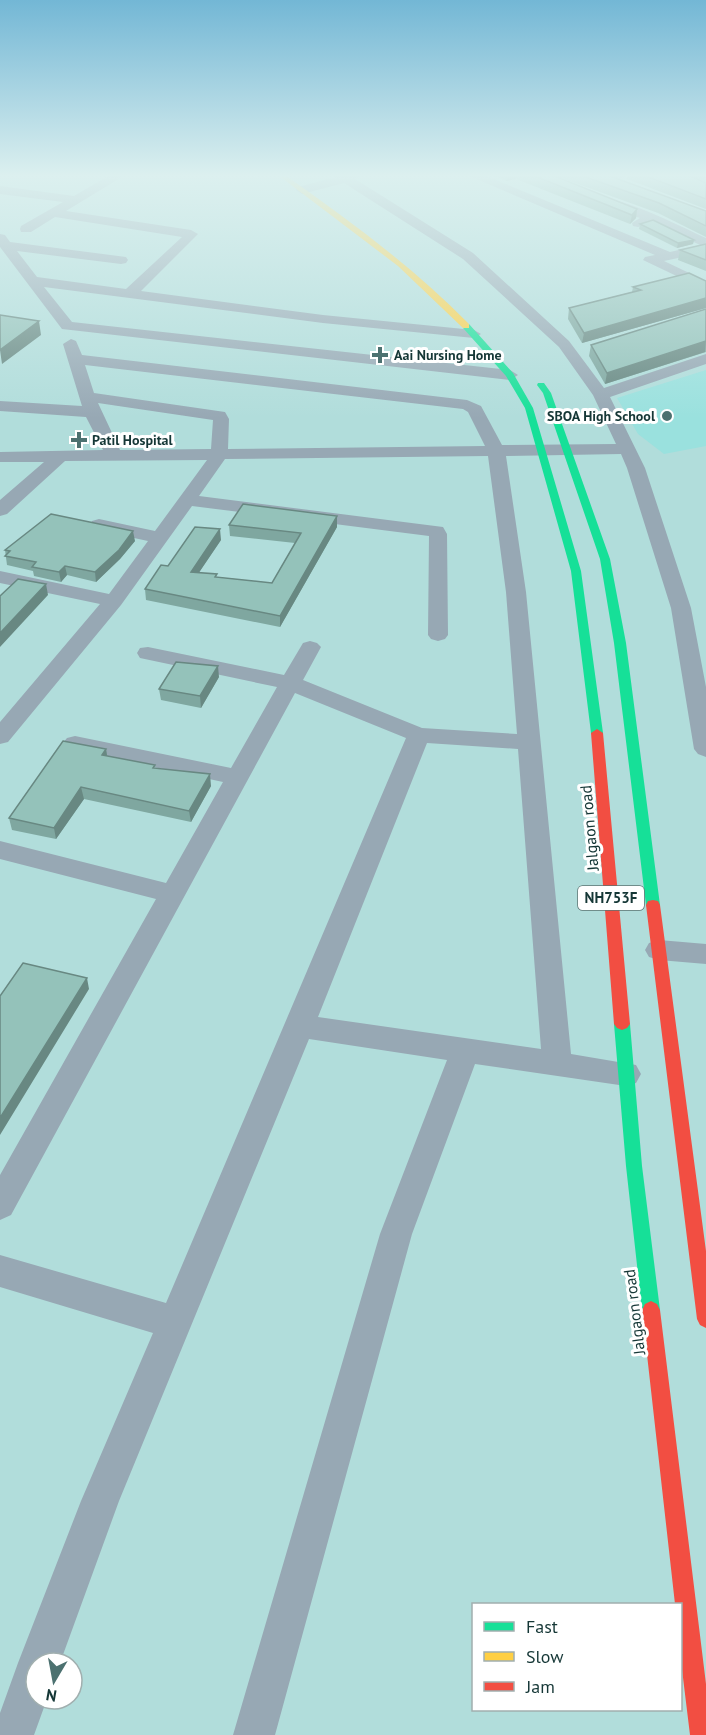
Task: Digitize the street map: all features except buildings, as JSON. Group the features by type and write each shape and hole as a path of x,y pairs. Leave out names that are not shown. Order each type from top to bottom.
{"highway":[{"name":"Jalgaon road","path":"391,256 444,302 510,375 529,408 576,571 595,704 634,1166 701,1735"},
{"name":"NH753F","path":"534,376 547,393 605,559 620,643 706,1319"}],"street":[{"path":"13,256 67,326 90,405 114,454"},
{"path":"95,256 121,260"},
{"path":"128,295 168,256"},
{"path":"468,256 564,344 577,352 601,395 627,449 654,519 681,608 696,633 706,749"},
{"path":"669,256 650,260 706,286"},
{"path":"0,269 21,266"},
{"path":"33,281 323,319 474,334"},
{"path":"67,326 510,375"},
{"path":"75,359 472,407 496,450 516,592 557,1064"},
{"path":"601,395 706,359"},
{"path":"374,410 383,395"},
{"path":"0,406 90,405 219,416 221,419 219,455 188,500 114,601 0,737"},
{"path":"0,457 627,449"},
{"path":"0,510 62,456"},
{"path":"188,500 436,531 438,534 438,635"},
{"path":"80,522 160,538"},
{"path":"1,579 114,601"},
{"path":"0,1205 310,647"},
{"path":"148,653 290,684 419,735 529,742"},
{"path":"43,1651 99,1502 300,1026 419,735"},
{"path":"75,743 238,777"},
{"path":"0,850 173,894"},
{"path":"659,950 706,954"},
{"path":"300,1026 626,1074"},
{"path":"254,1735 396,1234 465,1050"},
{"path":"0,1271 174,1322"},
{"path":"13,1735 24,1705"}],"shaded area":[{"name":"SBOA High School","path":"706,370 706,446 664,454 638,434 617,398"}],"traffic: fast":[{"path":"466,326 510,375 529,408 576,571 597,733"},
{"path":"541,385 547,393 605,559 620,643 653,905"},
{"path":"622,1024 634,1166 651,1310"}],"traffic: slow":[{"path":"390,256 423,284 466,326"}],"traffic: jam":[{"path":"597,733 622,1024"},
{"path":"653,905 706,1319"},
{"path":"651,1310 701,1735"}],"place":[{"name":"Aai Nursing Home","path":"380,355"},
{"name":"SBOA High School","path":"667,416"},
{"name":"Patil Hospital","path":"79,440"}]}
